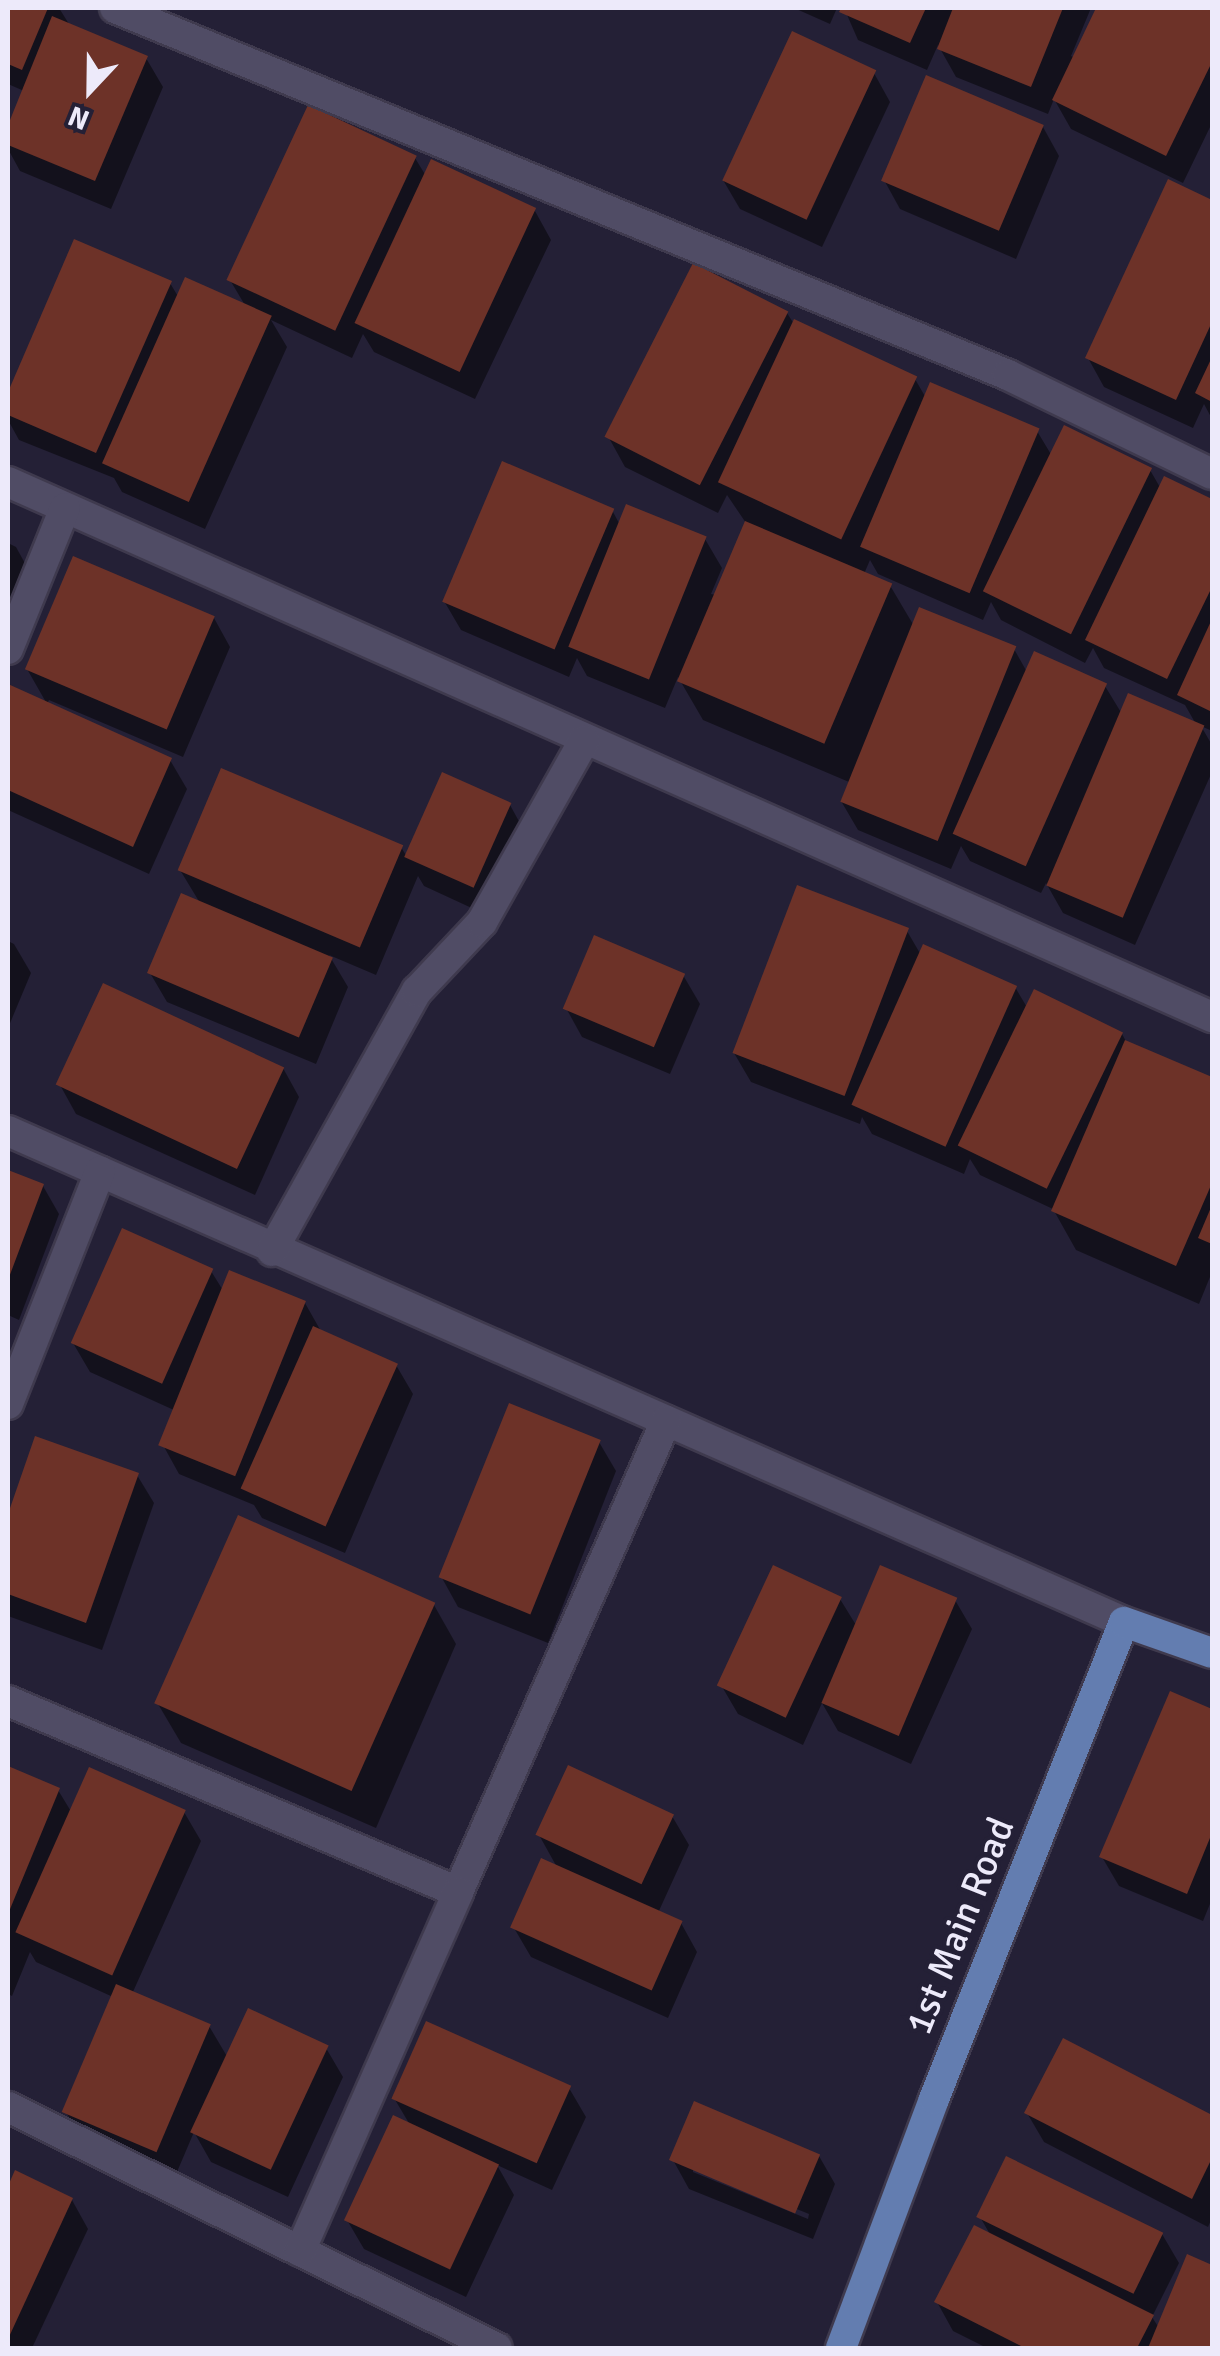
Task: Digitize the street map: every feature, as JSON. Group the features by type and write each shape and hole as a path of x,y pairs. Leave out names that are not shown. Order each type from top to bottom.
{"main road":[{"path":"1124,1622 1212,1653"},
{"name":"1st Main Road","path":"841,2348 934,2099 1124,1622"}],"street":[{"path":"115,8 1008,375 1212,474"},
{"path":"8,482 1212,1018"},
{"path":"8,649 65,508"},
{"path":"272,1250 418,991 482,922 584,741"},
{"path":"8,1130 272,1250 1124,1622"},
{"path":"8,1404 100,1172"},
{"path":"300,2252 666,1421"},
{"path":"8,1700 458,1892"},
{"path":"8,2108 497,2348"}],"building":[{"path":"8,8 48,8 22,70 8,64"},
{"path":"841,8 926,8 910,43 839,12"},
{"path":"953,8 1063,8 1031,87 937,49"},
{"path":"1096,8 1212,8 1212,62 1166,156 1052,100"},
{"path":"52,16 148,56 95,181 8,145 8,125"},
{"path":"792,31 876,70 807,220 722,181"},
{"path":"926,75 1044,125 999,231 881,181"},
{"path":"308,105 417,156 335,331 226,280"},
{"path":"431,159 536,208 460,372 355,323"},
{"path":"1168,179 1212,200 1212,322 1176,400 1085,358"},
{"path":"74,239 172,281 96,453 8,415 8,392"},
{"path":"693,263 788,312 700,485 604,437"},
{"path":"185,277 272,316 189,502 102,463"},
{"path":"794,319 917,376 841,540 718,482"},
{"path":"1212,357 1212,402 1195,393"},
{"path":"930,382 1040,428 970,593 860,547"},
{"path":"1064,425 1152,468 1071,634 983,591"},
{"path":"502,461 614,509 555,650 442,602"},
{"path":"1164,476 1212,499 1212,587 1167,679 1085,640"},
{"path":"626,504 707,537 649,679 568,647"},
{"path":"745,521 892,584 824,744 677,681"},
{"path":"73,556 215,616 167,729 25,669"},
{"path":"919,607 1016,646 938,841 840,802"},
{"path":"1212,619 1212,712 1177,695"},
{"path":"1034,651 1107,684 1026,866 953,834"},
{"path":"8,684 172,758 133,847 8,790"},
{"path":"1128,693 1204,725 1123,918 1046,885"},
{"path":"221,768 403,845 360,948 178,870"},
{"path":"442,772 511,803 474,888 404,857"},
{"path":"797,885 909,928 845,1096 732,1053"},
{"path":"181,893 333,957 299,1038 147,973"},
{"path":"594,935 685,974 654,1047 563,1009"},
{"path":"923,944 1017,986 946,1147 851,1105"},
{"path":"103,983 284,1068 237,1169 56,1085"},
{"path":"1034,989 1123,1032 1047,1189 958,1145"},
{"path":"1125,1040 1212,1077 1212,1183 1176,1266 1051,1211"},
{"path":"8,1170 44,1184 8,1280"},
{"path":"1212,1205 1212,1244 1198,1238"},
{"path":"122,1228 213,1269 162,1384 71,1343"},
{"path":"229,1270 306,1301 235,1476 158,1445"},
{"path":"313,1326 398,1364 326,1526 241,1489"},
{"path":"509,1403 601,1440 530,1614 439,1577"},
{"path":"35,1436 139,1473 86,1623 8,1594 8,1514"},
{"path":"238,1515 435,1603 352,1791 154,1703"},
{"path":"773,1565 842,1597 786,1718 717,1686"},
{"path":"880,1565 957,1598 899,1736 821,1703"},
{"path":"1170,1691 1212,1709 1212,1833 1187,1894 1099,1857"},
{"path":"568,1765 674,1814 641,1884 535,1835"},
{"path":"8,1766 60,1788 8,1914"},
{"path":"89,1767 186,1810 112,1975 15,1932"},
{"path":"541,1858 683,1921 652,1990 510,1927"},
{"path":"116,1984 211,2024 157,2152 62,2112"},
{"path":"248,2008 329,2046 271,2170 190,2132"},
{"path":"426,2021 571,2086 537,2163 391,2099"},
{"path":"1063,2038 1212,2115 1212,2158 1192,2199 1024,2113"},
{"path":"694,2101 820,2155 795,2213 669,2160"},
{"path":"393,2115 499,2164 450,2270 344,2220"},
{"path":"1006,2156 1163,2233 1133,2294 976,2217"},
{"path":"15,2170 73,2198 8,2339 8,2186"},
{"path":"974,2225 1154,2315 1137,2348 1025,2348 934,2302"},
{"path":"1187,2254 1212,2265 1212,2348 1148,2348"}]}
